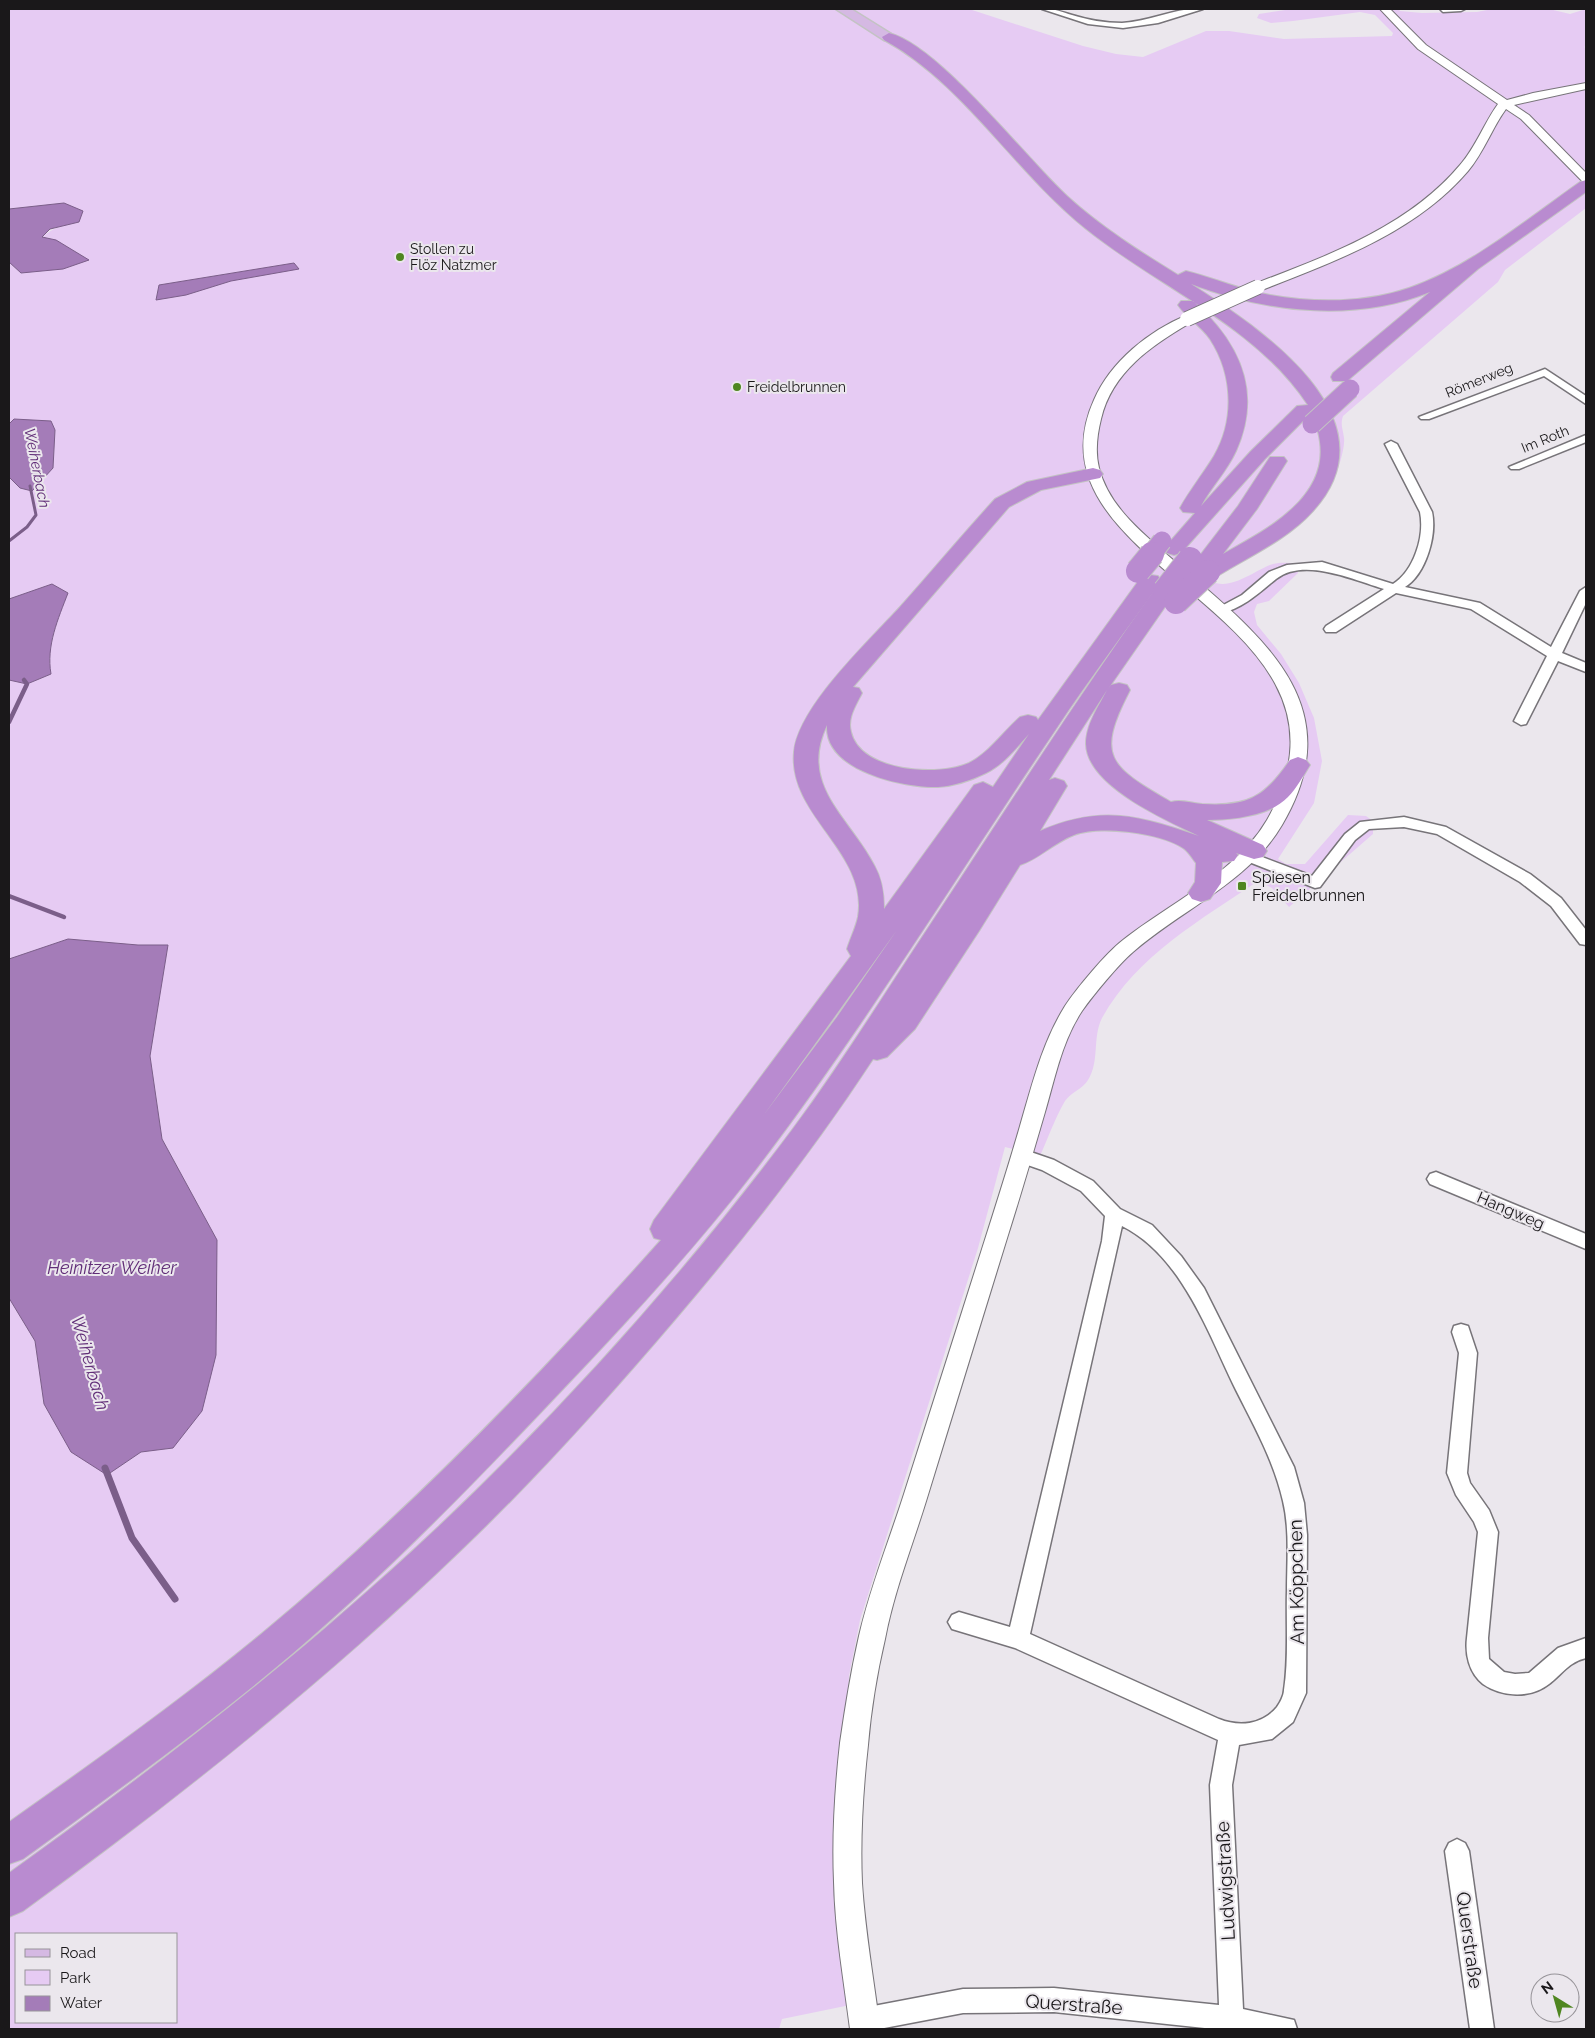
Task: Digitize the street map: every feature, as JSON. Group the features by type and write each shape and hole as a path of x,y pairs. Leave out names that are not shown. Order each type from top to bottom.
{"highway":[{"path":"889,37 916,53 945,78 1052,191 1092,226 1224,315 1275,354 1294,371 1318,401 1328,429 1330,457 1324,478 1311,501 1291,521 1268,538 1187,558"},
{"path":"889,37 900,51 974,120 1027,180 1057,209 1095,241 1187,305 1212,328 1223,343 1232,361 1237,381 1238,403 1235,429 1227,452 1201,487 1190,508 1187,558"},
{"path":"1345,383 1576,201 1586,185"},
{"path":"9,1845 90,1788 229,1682 314,1612 424,1511 602,1327 740,1167 832,1044 932,901 1107,637 1187,558 1246,509 1308,417 1472,265 1576,201"},
{"path":"1092,226 1163,265 1209,285 1251,298 1298,305 1358,304 1390,298 1430,286 1457,270 1472,265"},
{"path":"1190,508 1239,460 1288,425 1308,417"},
{"path":"1097,481 1025,503 1001,519 840,708 837,722 842,742 851,753 879,770 901,776 938,778 958,775 979,767 995,756 1187,558 1246,468 1288,425"},
{"path":"838,993 867,935 872,915 871,895 860,860 816,799 808,782 806,751 811,734 838,692 1002,503 1020,491 1035,485 1097,481"},
{"path":"1158,586 1119,690 1099,734 1098,749 1103,764 1113,776 1149,800 1249,857"},
{"path":"9,1897 108,1826 300,1671 449,1539 562,1424 657,1319 755,1199 835,1092 1126,644 1158,586"},
{"path":"835,1092 904,1022 1008,864 1063,772 1119,690"},
{"path":"602,1327 647,1253 838,993 1028,722"},
{"path":"1149,800 1182,809 1227,811 1246,808 1264,802 1279,792 1298,766"},
{"path":"1008,864 1047,835 1070,827 1092,823 1135,824 1249,857"},
{"path":"1192,842 1208,861 1208,883 1201,893"}],"main road":[{"path":"842,9 889,37"}],"street":[{"path":"1046,9 1082,21 1114,26 1153,22 1199,9"},
{"path":"1385,9 1413,39 1507,103 1525,118 1586,179"},
{"path":"1443,10 1461,9"},
{"path":"864,2024 848,1883 849,1815 854,1743 872,1635 1022,1156 1055,1043 1074,1008 1125,948 1249,857 1273,825 1287,797 1298,766 1299,737 1293,704 1280,673 1253,640 1127,527 1097,481 1089,452 1092,421 1098,400 1109,382 1140,350 1187,320 1354,245 1392,226 1426,204 1464,168 1498,111 1507,103 1586,86"},
{"path":"1545,372 1586,401"},
{"name":"Römerweg","path":"1425,417 1545,372"},
{"name":"Im Roth","path":"1516,467 1586,438"},
{"path":"1331,629 1396,589 1413,573 1427,534 1428,522 1426,512 1391,444"},
{"path":"1220,610 1247,598 1273,575 1288,569 1309,566 1334,569 1396,589 1476,606 1505,622 1556,655 1586,668"},
{"path":"1521,721 1556,655 1586,591"},
{"path":"1249,857 1314,884 1350,837 1365,825 1404,822 1441,830 1476,848 1525,878 1556,902 1586,940"},
{"name":"Am Köppchen","path":"959,1622 1018,1639 1230,1734 1248,1734 1264,1731 1285,1714 1295,1693 1298,1586 1294,1503 1284,1467 1197,1293 1160,1243 1138,1225 1114,1214 1087,1186 1048,1165 1022,1156"},
{"name":"Hangweg","path":"1436,1179 1586,1242"},
{"path":"1018,1639 1111,1241 1114,1214"},
{"path":"1461,1332 1468,1353 1457,1456 1458,1478 1466,1497 1486,1522 1488,1532 1477,1644 1479,1664 1494,1678 1506,1684 1518,1685 1531,1683 1541,1677 1562,1655 1586,1648"},
{"name":"Ludwigstraße","path":"1230,1734 1221,1784 1232,2024"},
{"name":"Querstraße","path":"1458,1851 1482,2029"},
{"name":"Querstraße","path":"864,2024 963,2001 998,2000 1096,2003 1232,2024 1286,2029"}],"green space":[{"path":"9,9 969,9 1083,46 1116,54 1143,57 1206,31 1229,31 1284,39 1392,36 1393,33 1375,15 1360,12 1271,23 1257,18 1259,14 1292,9 1398,9 1400,11 1422,13 1477,12 1492,9 1549,9 1570,14 1586,9 1586,46 1584,47 1586,48 1586,208 1505,270 1498,282 1343,416 1344,442 1340,464 1328,491 1316,507 1286,534 1214,575 1211,581 1218,584 1226,584 1242,579 1273,564 1297,563 1298,573 1269,601 1257,604 1254,612 1257,625 1281,654 1299,683 1314,718 1322,761 1314,803 1278,859 1286,864 1305,864 1348,815 1366,816 1373,821 1373,834 1289,907 1272,888 1258,881 1172,940 1152,957 1116,996 1102,1018 1097,1033 1092,1073 1086,1083 1065,1101 1040,1156 1005,1147 978,1248 860,1620 849,1676 843,1806 855,2004 782,2019 779,2029 9,2029 9,1298 35,1341 44,1404 107,1475 141,1452 173,1448 217,1240 162,1139 150,1056 168,945 138,945 68,939 9,959 9,680 27,684 51,674 48,657 56,625 52,584 9,599 9,477 20,488 32,491 53,468 55,430 14,419 9,424 9,262 21,273 42,238 56,228 79,222 64,203 9,209","holes":["294,263 298,269 231,281 186,295 156,300 159,285"]}],"water":[{"path":"64,203 83,211 79,222 50,229 42,237 56,240 89,260 63,269 21,273 9,262 9,209"},
{"path":"294,263 299,269 231,281 186,295 156,300 159,285"},
{"path":"14,419 51,421 55,430 53,468 32,491 20,488 9,477 9,424"},
{"path":"52,584 68,593 52,643 50,653 51,674 27,684 9,680 9,599"},
{"name":"Heinitzer Weiher","path":"68,939 138,945 168,945 150,1056 162,1139 217,1240 216,1355 202,1411 173,1448 141,1452 107,1475 71,1452 44,1404 35,1341 9,1298 9,959"}],"waterway":[{"name":"Weiherbach","path":"9,541 27,527 36,515 30,486"},
{"name":"Weiherbach","path":"9,722 27,684 24,680"},
{"path":"9,896 64,917"},
{"name":"Weiherbach","path":"105,1468 132,1538 175,1599"}],"place":[{"name":"Stollen zu Flöz Natzmer","path":"400,257"},
{"name":"Freidelbrunnen","path":"737,387"},
{"name":"Spiesen Freidelbrunnen","path":"1242,886"}]}
